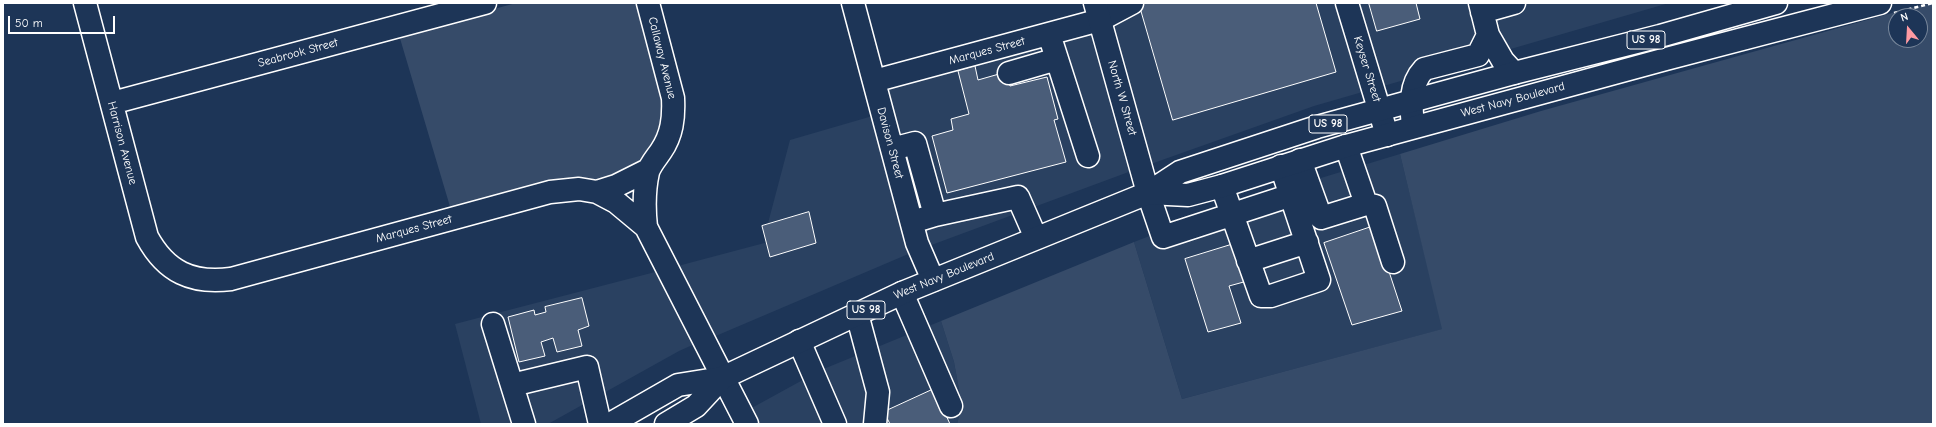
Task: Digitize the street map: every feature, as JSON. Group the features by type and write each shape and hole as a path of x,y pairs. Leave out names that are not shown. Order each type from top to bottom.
{"street":[{"name":"Harrison Avenue","path":"85,3 147,237 154,250 164,262 178,272"},
{"name":"Seabrook Street","path":"112,103 485,3"},
{"name":"Callaway Avenue","path":"648,3 673,98 674,113 672,128 667,142 648,170 644,205 646,227 722,378 747,424"},
{"name":"Davison Street","path":"853,3 912,222 923,260 933,280"},
{"name":"Marques Street","path":"874,81 1050,34 1097,12 1132,3"},
{"name":"Keyser Street","path":"1347,3 1387,135"},
{"path":"1514,3 1481,7 1488,35 1504,61 1514,73"},
{"name":"West Navy Boulevard","path":"610,424 678,385 722,378 902,293 1148,193 1180,172 1296,134 1379,109 1660,36 1776,3"},
{"name":"West Navy Boulevard","path":"1148,193 1188,195 1222,186 1290,163 1413,127 1880,3"},
{"name":"North W Street","path":"1097,12 1148,193 1163,237 1231,214"},
{"path":"1050,34 1088,156"},
{"path":"1413,127 1411,101 1419,75 1424,69 1478,55 1488,35"},
{"path":"1009,73 1057,59"},
{"path":"892,149 915,143 935,215"},
{"path":"1346,146 1366,204"},
{"path":"1222,186 1261,296 1271,296 1319,280 1310,229 1301,192 1290,163"},
{"name":"Marques Street","path":"178,272 200,280 215,281 230,279 550,192 579,189 597,192 616,186 648,170"},
{"name":"Callaway Avenue","path":"597,192 616,202 646,227"},
{"path":"1231,214 1301,192"},
{"path":"912,222 935,215 1018,197 1036,238"},
{"path":"1248,261 1310,229 1366,204 1375,206 1393,262"},
{"path":"902,293 951,406"},
{"path":"857,314 878,392 875,424"},
{"path":"493,324 524,424"},
{"path":"799,341 835,424"},
{"path":"512,385 587,367 600,424"},
{"name":"West Navy Boulevard","path":"666,424 696,406 722,378"}],"shaded area":[{"path":"516,3 640,3 666,99 664,125 643,164 613,178 451,210 399,35"},
{"path":"1102,3 1340,3 1366,91 1314,106 1148,165"},
{"path":"1355,3 1669,3 1380,87"},
{"path":"1933,3 1933,424 957,424 962,406 954,362 941,321 1134,242 1182,399 1442,329 1400,154 1541,111 1888,14 1888,48 1928,48 1928,8 1910,8"},
{"path":"1095,30 1134,170 926,247 883,87"},
{"path":"876,115 913,252 711,338 674,267 772,241 767,227 790,140"},
{"path":"1400,154 1443,329 1182,399 1134,242 1222,208"},
{"path":"659,271 697,343 679,351 548,424 481,424 455,324"},
{"path":"941,321 954,362 962,406 957,424 755,424 748,410 821,370"}],"building":[{"path":"1139,3 1316,3 1336,72 1173,120"},
{"path":"1369,3 1416,3 1420,19 1377,31"},
{"path":"975,66 978,80 1006,72 1010,86 1047,77 1058,119 1054,120 1066,162 947,193 932,136 953,130 951,119 969,114 958,71"},
{"path":"809,212 816,243 770,257 762,226"},
{"path":"1374,226 1402,311 1352,325 1324,243"},
{"path":"1237,243 1251,280 1229,286 1241,323 1208,332 1185,259"},
{"path":"582,298 589,326 578,330 582,346 557,352 553,338 541,342 545,356 519,362 508,317 534,310 535,315 546,312 545,307"},
{"path":"934,389 950,424 890,424 884,412"}]}
